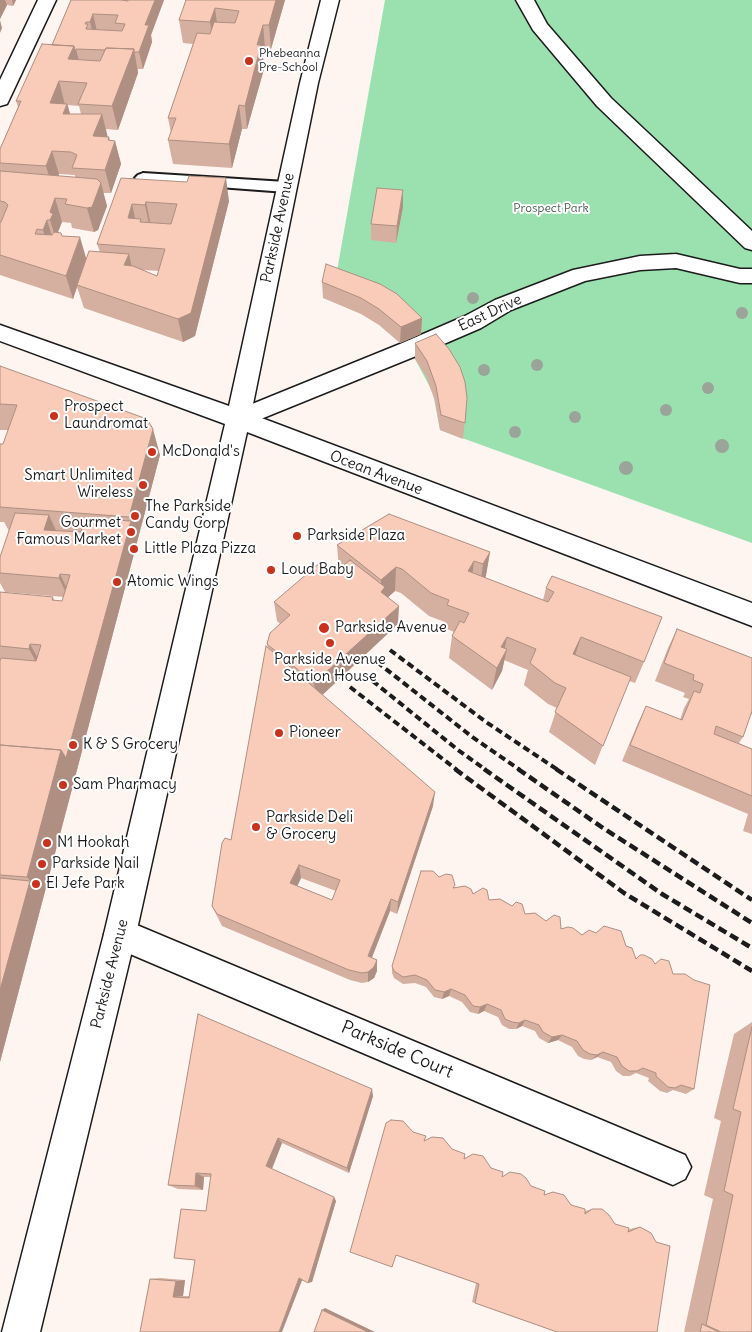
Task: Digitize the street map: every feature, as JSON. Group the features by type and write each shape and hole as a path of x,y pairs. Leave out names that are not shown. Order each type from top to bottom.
{"main road":[{"path":"0,100 47,0"},
{"name":"Parkside Avenue","path":"21,1332 120,934 238,419 286,188 330,0"},
{"path":"525,0 539,26 604,102 752,242"},
{"name":"East Drive","path":"238,419 408,350 473,322 503,305 581,275 640,263 676,261 740,276 752,276"},
{"name":"Ocean Avenue","path":"0,333 238,419 752,615"},
{"name":"Parkside Court","path":"120,934 673,1167"}],"lane":[{"path":"143,178 286,188"}],"green space":[{"name":"Prospect Park","path":"385,0 752,0 752,543 440,430 433,393 415,359 335,282"}],"building":[{"path":"71,0 155,0 145,25 149,25 139,52 134,52 134,49 106,48 105,50 76,49 75,51 74,46 52,45","holes":["93,14 118,15 115,23 125,24 122,31 86,29 88,24 85,24 90,22"]},
{"path":"186,0 276,0 269,25 263,25 257,45 261,45 245,106 239,105 229,144 168,140 176,118 168,118 197,33 210,34 214,22 235,23 239,11 215,8 210,22 179,20"},
{"path":"42,44 74,46 68,59 100,61 106,48 134,49 112,106 78,104 87,83 59,81 50,103 67,104 63,114 102,114 93,136 109,137 108,140 115,141 105,170 72,168 77,155 71,152 52,151 46,166 0,163 0,149 21,101 16,101"},
{"path":"0,171 97,179 101,183 92,207 87,208 65,204 67,199 55,198 50,212 53,214 50,220 47,220 43,230 37,229 35,234 52,235 54,232 61,233 62,236 80,237 66,276 0,255 0,222 8,205 0,201"},
{"path":"189,176 226,178 191,313 178,319 77,285 89,251 129,254 124,265 133,266 157,276 165,249 97,244 121,178 187,182","holes":["146,202 177,204 171,224 140,222 141,219 128,218 132,204 145,205"]},
{"path":"377,188 403,190 397,226 371,224"},
{"path":"326,264 380,284 397,294 422,318 401,327 379,309 361,298 322,282"},
{"path":"436,334 449,349 460,367 465,382 467,398 465,423 441,415 436,386 427,361 415,343"},
{"path":"0,366 147,419 153,429 129,517 0,507 0,444 3,444 17,405 0,404"},
{"path":"15,513 49,515 44,530 81,532 85,518 131,521 66,758 61,750 0,745 1,658 36,661 41,645 30,644 29,649 0,646 0,592 53,597 52,600 62,601 70,575 60,574 59,578 0,573 0,557"},
{"path":"389,514 490,552 483,564 474,561 468,571 548,602 554,592 546,588 552,576 662,617 644,662 581,637 573,654 631,677 603,746 555,712 566,688 555,683 530,663 536,649 507,637 501,647 507,649 497,668 452,636 460,621 464,623 469,613 447,605 449,600 431,593 402,569 396,567 381,580 337,545"},
{"name":"Parkside Avenue Station House","path":"350,560 385,587 381,592 399,606 314,683 267,644 270,633 290,615 274,602 322,561 336,572"},
{"path":"677,629 752,658 752,711 743,737 716,726 714,734 752,749 752,796 630,745 646,706 682,720 694,691 700,693 703,684 693,680 694,675 664,663"},
{"path":"266,646 435,792 398,902 391,899 368,956 377,960 374,967 368,972 362,973 349,970 217,914 212,906 222,843 225,838 231,840","holes":["299,865 340,880 332,900 290,883"]},
{"path":"0,745 61,750 27,877 0,875"},
{"path":"421,871 433,871 439,877 446,874 452,875 455,885 453,888 465,886 471,889 473,894 483,888 487,890 489,900 500,899 512,906 516,902 522,904 525,914 535,913 546,921 554,915 560,917 561,929 573,928 582,935 589,930 596,933 604,926 621,931 626,946 632,948 636,959 640,955 644,955 652,959 655,964 661,959 669,961 673,974 685,974 694,980 710,985 694,1089 681,1085 675,1088 668,1087 656,1076 656,1073 643,1068 637,1071 629,1071 622,1066 617,1057 603,1052 597,1055 590,1054 583,1050 577,1041 562,1035 552,1037 543,1032 539,1025 525,1020 519,1023 512,1022 505,1019 501,1010 487,1004 480,1007 473,1006 465,995 451,989 444,992 435,990 427,980 415,975 403,977 394,971 392,966"},
{"path":"0,878 30,881 0,990"},
{"path":"198,1014 372,1089 347,1168 278,1138 266,1166 334,1197 308,1283 299,1278 279,1332 140,1332 150,1279 176,1281 173,1297 189,1298 195,1260 174,1258 181,1209 206,1211 211,1174 196,1173 195,1186 168,1185"},
{"path":"752,1027 752,1332 721,1332 706,1325 733,1195 724,1191 741,1112 733,1109"},
{"path":"391,1120 403,1121 413,1132 426,1136 424,1141 432,1137 443,1138 452,1149 465,1154 464,1159 473,1154 483,1156 491,1168 503,1172 502,1177 510,1172 521,1174 531,1186 545,1191 544,1195 553,1192 564,1195 571,1205 585,1209 585,1214 592,1209 602,1209 615,1224 629,1228 628,1232 640,1227 651,1233 656,1242 670,1246 657,1332 557,1332 475,1303 479,1284 396,1255 392,1267 350,1252 386,1123"},
{"path":"322,1310 368,1332 314,1332"},
{"path":"702,1324 719,1332 700,1332"}],"railway":[{"path":"390,650 486,722 558,770"},
{"path":"377,662 471,736 520,770"},
{"path":"364,674 458,750 486,770"},
{"path":"350,687 457,770"},
{"path":"455,769 624,893 752,971"},
{"path":"484,769 662,894 752,948"},
{"path":"518,769 603,828 752,923"},
{"path":"556,769 752,900"}],"place":[{"name":"Phebeanna Pre-School","path":"249,61"},
{"name":"Prospect Laundromat","path":"54,416"},
{"name":"McDonald's","path":"152,452"},
{"name":"Smart Unlimited Wireless","path":"143,485"},
{"name":"The Parkside Candy Corp","path":"135,516"},
{"name":"Gourmet Famous Market","path":"131,532"},
{"name":"Parkside Plaza","path":"297,536"},
{"name":"Little Plaza Pizza","path":"134,549"},
{"name":"Loud Baby","path":"271,570"},
{"name":"Atomic Wings","path":"117,582"},
{"name":"Parkside Avenue","path":"324,628"},
{"name":"Parkside Avenue Station House","path":"330,643"},
{"name":"Pioneer","path":"279,733"},
{"name":"K & S Grocery","path":"73,745"},
{"name":"Sam Pharmacy","path":"63,785"},
{"name":"Parkside Deli & Grocery","path":"256,827"},
{"name":"N1 Hookah","path":"47,843"},
{"name":"Parkside Nail","path":"42,864"},
{"name":"El Jefe Park","path":"36,884"}]}
